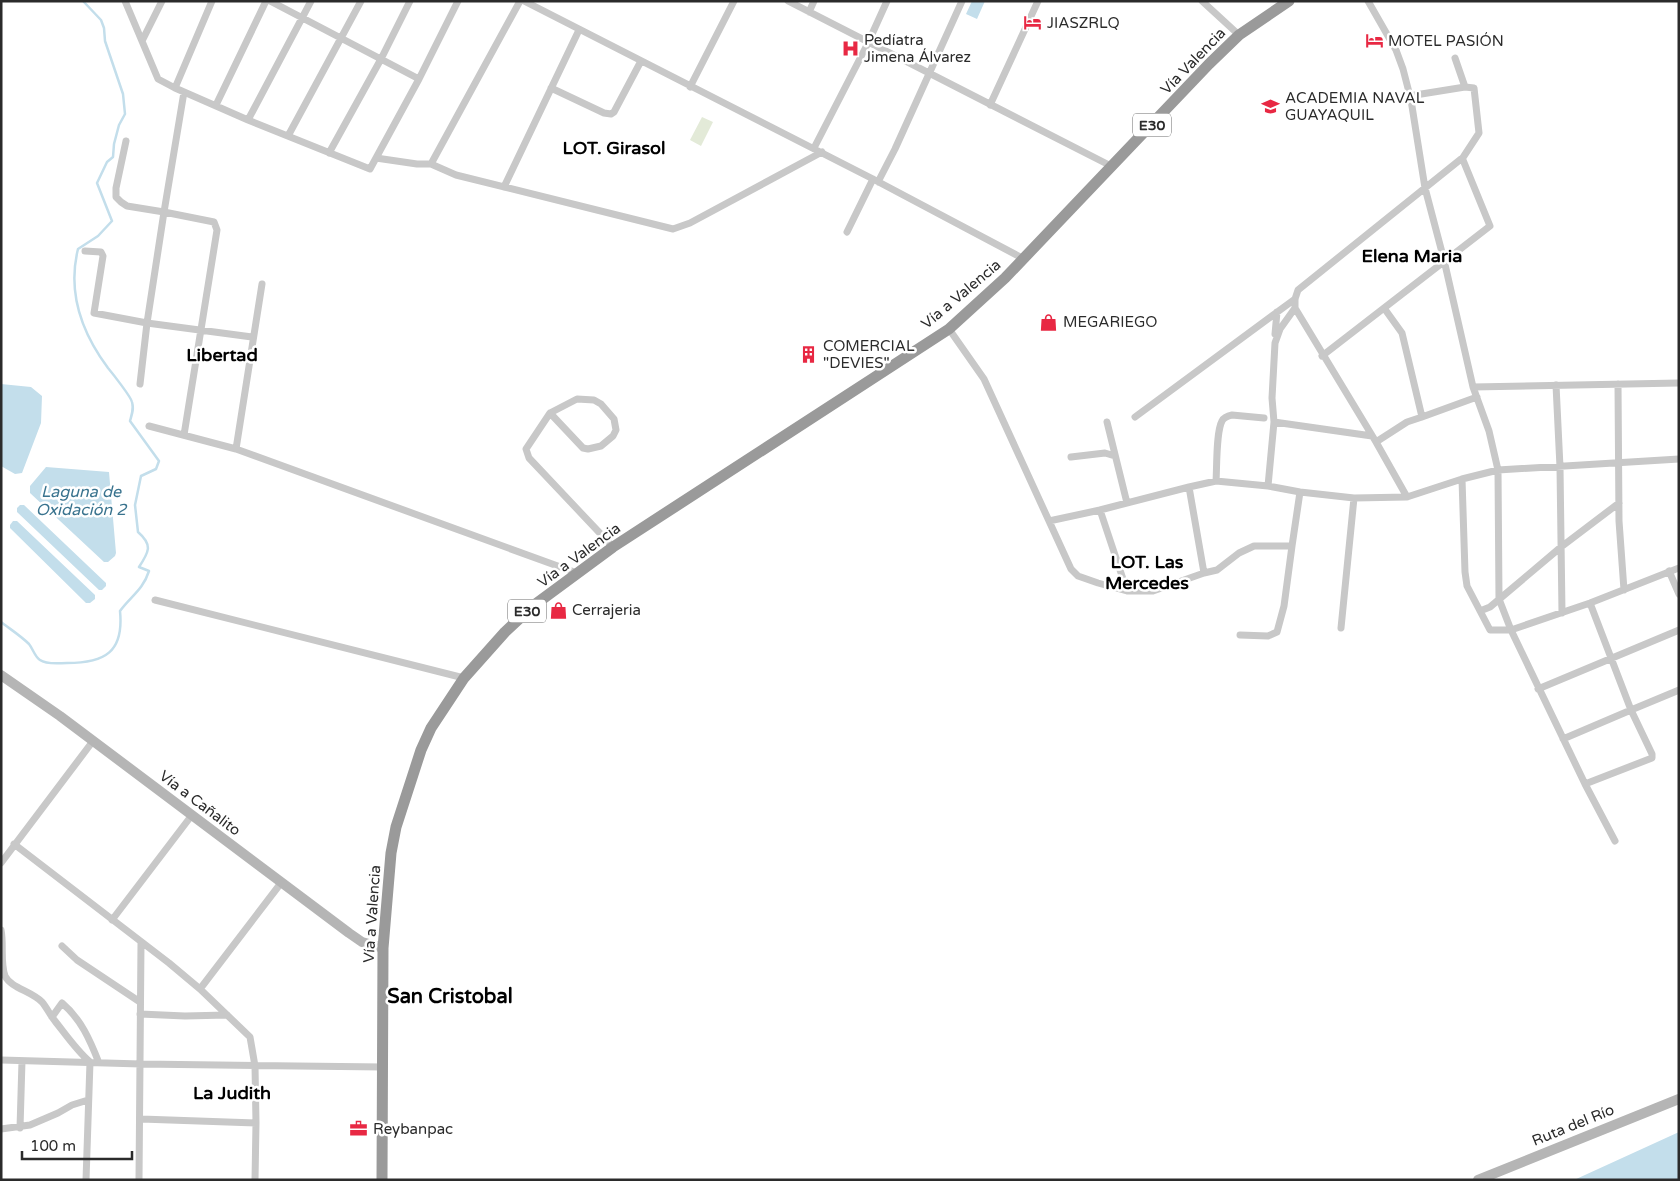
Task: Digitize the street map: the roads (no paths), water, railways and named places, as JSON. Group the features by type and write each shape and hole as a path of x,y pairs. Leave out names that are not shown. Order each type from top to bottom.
{"highway":[{"name":"Vía Valencia","path":"1024,259 1209,64 1239,35 1288,1"},
{"name":"Vía a Valencia","path":"382,1180 383,948 391,853 396,827 421,750 431,728 464,678 518,619 577,573 613,547 949,329 1024,259"}],"main road":[{"name":"Vía a Cañalito","path":"2,676 94,741 362,942 383,948"},
{"name":"Ruta del Río","path":"1478,1180 1679,1099"}],"street":[{"path":"125,1 158,79 248,120 370,169 419,79 458,1"},
{"path":"142,41 162,1"},
{"path":"175,88 212,1"},
{"path":"216,105 266,1"},
{"path":"270,1 419,79"},
{"path":"248,120 311,1"},
{"path":"288,136 361,1"},
{"path":"329,152 381,60 410,1"},
{"path":"431,164 522,1 822,152 1024,259"},
{"path":"690,87 734,1"},
{"path":"788,1 1113,167"},
{"path":"809,12 814,1"},
{"path":"814,148 868,43 887,1"},
{"path":"847,232 895,149 962,1"},
{"path":"990,105 1038,1"},
{"path":"1202,1 1239,35"},
{"path":"1368,1 1396,50 1403,69 1425,188 1477,398 1489,431 1498,470 1499,599 1538,689 1615,840"},
{"path":"504,187 579,30"},
{"path":"1455,58 1465,87"},
{"path":"551,88 604,113 611,114 614,112 641,61"},
{"path":"1407,497 1374,439 1322,356 1295,308 1295,299 1298,290 1310,279 1462,159 1479,133 1474,88 1465,87 1409,96"},
{"path":"140,384 147,323 184,92"},
{"path":"126,141 116,188 116,197 120,202 127,206 214,222 217,227 184,435"},
{"path":"376,158 417,164 431,164 456,175 673,228 690,223 822,152"},
{"path":"1322,356 1491,224 1462,159"},
{"path":"84,251 101,252 103,256 94,313 147,323 252,337"},
{"path":"236,449 252,337 262,284"},
{"path":"1135,417 1295,299"},
{"path":"1274,343 1280,328 1295,308"},
{"path":"1384,308 1402,333 1422,417"},
{"path":"1268,486 1274,422 1272,398 1277,312"},
{"path":"949,329 984,378 1048,521 1074,573 1098,583 1127,591 1160,590 1217,570 1239,553 1254,546 1292,546"},
{"path":"1474,386 1679,383"},
{"path":"1618,384 1619,503 1624,590"},
{"path":"1556,385 1560,468 1562,613"},
{"path":"550,413 583,448 588,449 601,446 613,436 616,430 614,419 601,404 594,400 577,398 550,413 526,449 529,458 613,547"},
{"path":"1274,422 1374,439 1407,422 1477,398"},
{"path":"1216,481 1219,432 1223,419 1232,415 1264,418"},
{"path":"1107,422 1127,503"},
{"path":"149,426 236,449 577,573"},
{"path":"1071,457 1105,453 1115,456"},
{"path":"1048,521 1216,481 1354,498 1407,497 1462,479 1498,470 1679,460"},
{"path":"1462,479 1466,580 1490,630 1511,630 1590,603 1679,568"},
{"path":"1189,487 1204,573"},
{"path":"1240,635 1268,636 1277,632 1284,606 1300,492"},
{"path":"1341,628 1354,498"},
{"path":"1480,611 1490,607 1561,547 1619,503"},
{"path":"1100,510 1127,591"},
{"path":"1669,571 1679,594"},
{"path":"155,600 464,678"},
{"path":"1585,784 1652,758 1652,754 1631,710 1590,603"},
{"path":"1538,689 1679,630"},
{"path":"1563,739 1679,690"},
{"path":"1,862 94,741"},
{"path":"112,920 192,815"},
{"path":"14,844 169,963 200,989 250,1037 255,1066 255,1180"},
{"path":"200,989 281,883"},
{"path":"1,930 3,937 2,965 4,975 9,982 30,992 42,1002 52,1017 90,1062 86,1180"},
{"path":"139,1180 142,1064 140,1014 141,943"},
{"path":"62,946 77,960 140,1002"},
{"path":"52,1017 62,1004 69,1009 87,1033 99,1063"},
{"path":"140,1014 227,1015"},
{"path":"1,1060 383,1067"},
{"path":"20,1128 22,1061"},
{"path":"1,1129 20,1128 40,1122 72,1105 88,1100"},
{"path":"141,1119 256,1123"}],"water":[{"path":"972,1 985,1 977,19 966,14"},
{"path":"1,384 31,387 42,396 41,423 22,473 15,474 1,466"},
{"name":"Laguna de Oxidación 2","path":"46,467 109,472 116,553 108,562 104,562 30,493 30,486"},
{"path":"20,505 24,505 106,583 106,586 99,590 17,512 17,508"},
{"path":"13,521 17,521 95,595 95,599 90,603 86,603 10,528"},
{"path":"1679,1132 1679,1180 1574,1180"}],"waterway":[{"path":"1,622 29,644 37,657 43,662 92,661 102,657 115,645 119,636 120,611 140,588 149,571 139,567 147,553 148,545 138,532 135,505 141,476 156,469 159,461 130,421 133,409 131,399 99,355 84,327 79,312 74,281 78,249 98,236 112,221 97,183 107,162 113,157 119,125 125,114 123,94 105,41 104,28 101,20 83,1"}],"place":[{"name":"JIASZRLQ","path":"1033,23"},
{"name":"MOTEL PASIÓN","path":"1374,41"},
{"name":"Pedíatra Jimena Álvarez","path":"850,49"},
{"name":"ACADEMIA NAVAL GUAYAQUIL","path":"1271,107"},
{"name":"MEGARIEGO","path":"1049,322"},
{"name":"COMERCIAL \"DEVIES\"","path":"809,355"},
{"name":"Cerrajeria","path":"558,610"},
{"name":"Reybanpac","path":"359,1129"}],"district":[{"name":"LOT. Girasol","path":"614,148"},
{"name":"Elena Maria","path":"1412,256"},
{"name":"Libertad","path":"222,355"},
{"name":"LOT. Las Mercedes","path":"1147,572"},
{"name":"San Cristobal","path":"450,996"},
{"name":"La Judith","path":"232,1093"}]}
